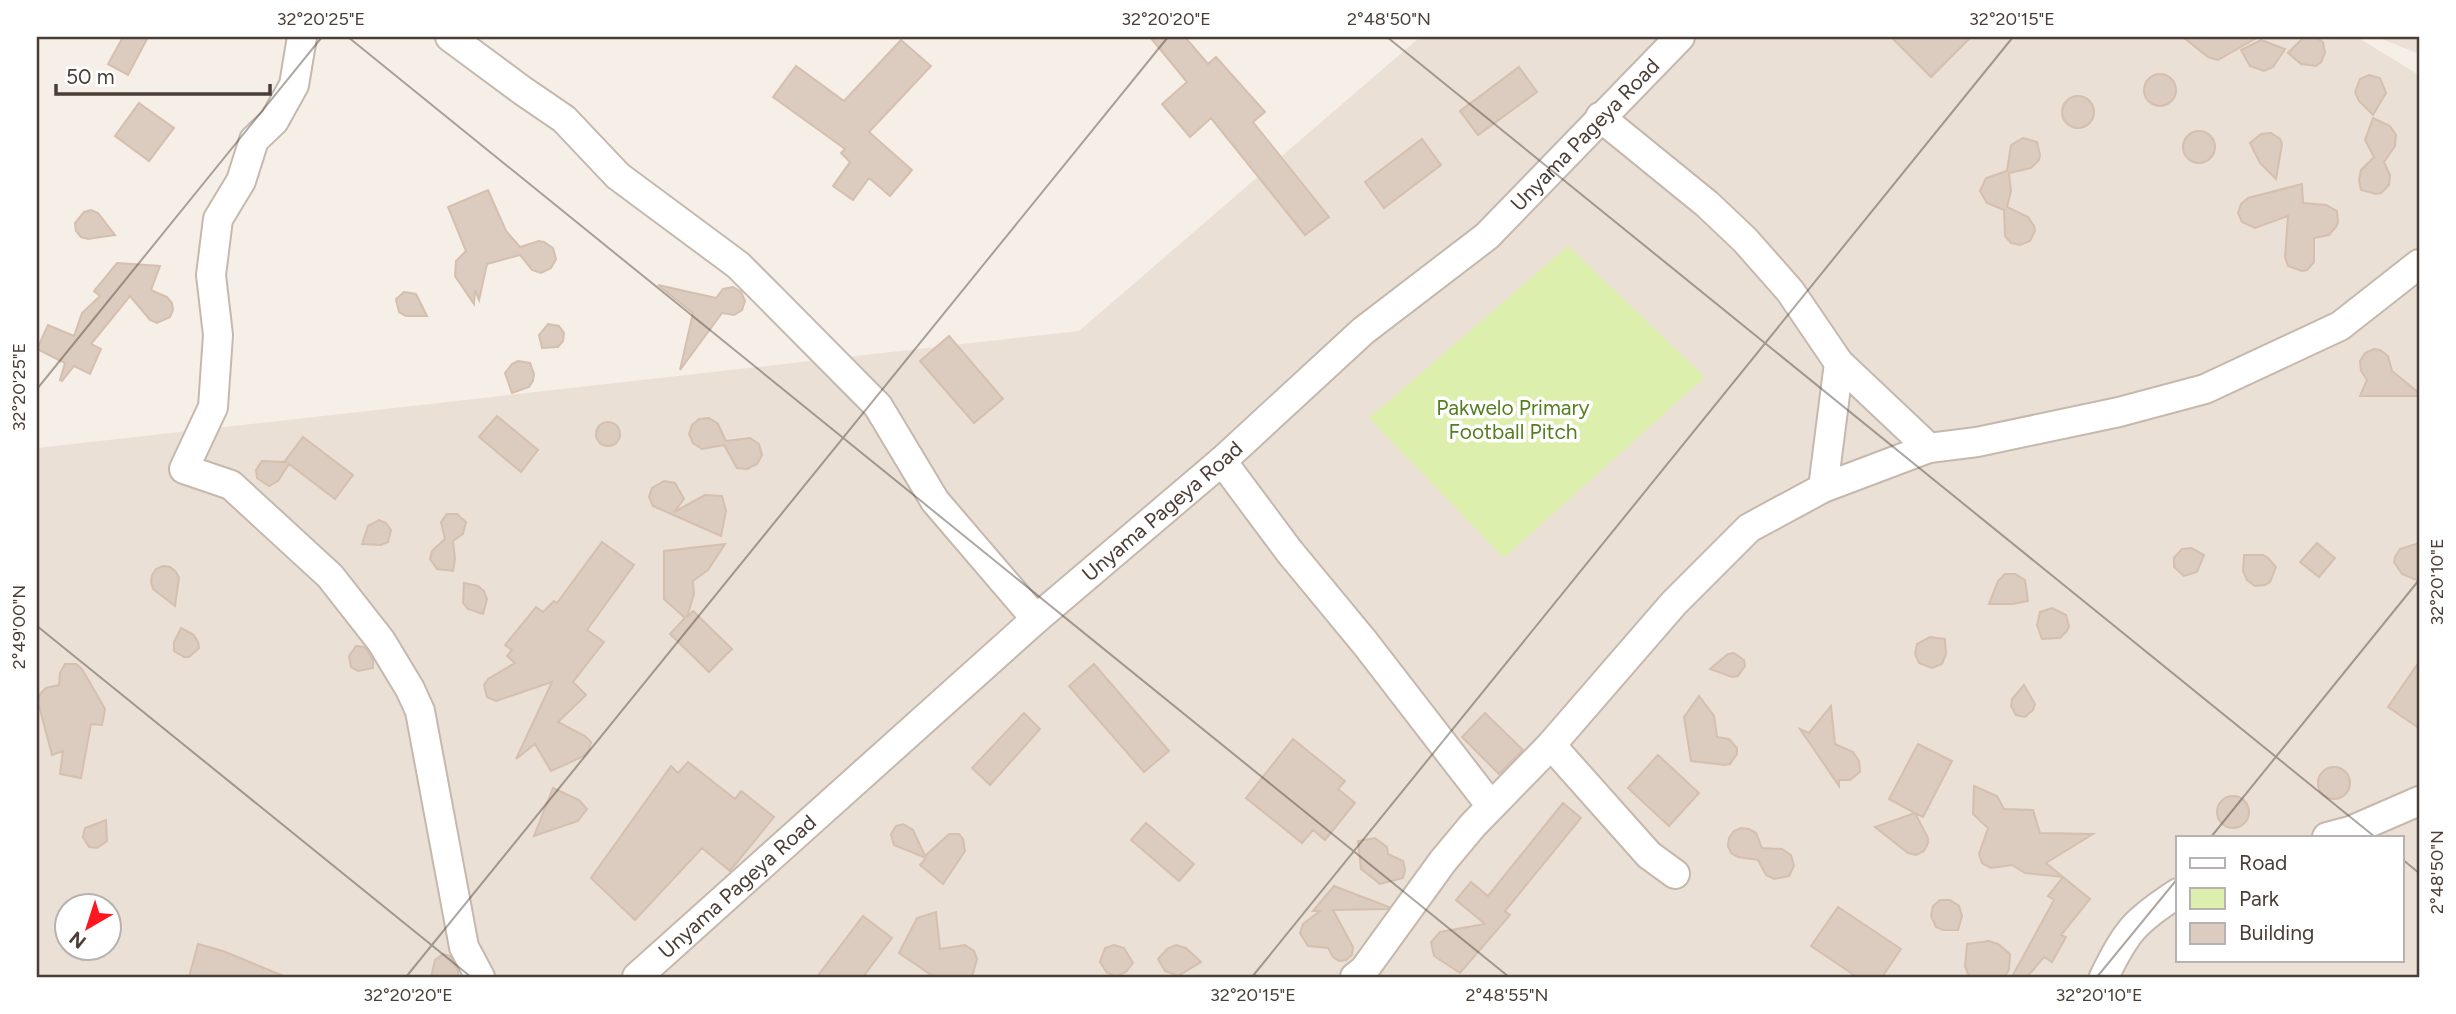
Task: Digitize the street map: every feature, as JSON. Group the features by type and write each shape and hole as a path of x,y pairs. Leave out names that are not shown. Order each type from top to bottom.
{"street":[{"path":"302,37 294,85 274,121 254,140 241,181 218,219 211,275 218,335 213,407 184,469 231,485 330,576 381,641 410,689 421,711 464,947 480,977"},
{"path":"450,37 523,92 564,118 618,176 738,265 877,406 935,501 1036,619"},
{"name":"Unyama Pageya Road","path":"637,977 1036,619 1222,461 1363,331 1487,236 1680,37"},
{"path":"1600,117 1707,204 1745,240 1790,291 1839,363 1929,448"},
{"path":"1355,977 1374,957 1443,861 1491,806 1551,745 1674,603 1749,528 1823,488 1929,448 1978,442 2119,412 2205,388 2340,327 2419,264"},
{"path":"1823,488 1839,363"},
{"path":"1222,461 1289,551 1365,643 1491,806"},
{"path":"1551,745 1649,855 1675,874"},
{"path":"2331,836 2350,831 2419,801"},
{"path":"2104,977 2128,932 2146,914 2176,894"}],"shaded area":[{"path":"1420,37 2357,37 2419,75 2419,977 37,977 37,448 1079,331"},
{"path":"2377,37 2419,37 2419,54"}],"green space":[{"name":"Pakwelo Primary Football Pitch","path":"1568,246 1705,377 1504,558 1369,418"}],"building":[{"path":"123,37 148,37 128,75 108,64"},
{"path":"1150,37 1185,37 1208,64 1216,57 1265,112 1253,122 1329,217 1305,235 1211,118 1190,137 1162,104 1187,82"},
{"path":"1891,37 1971,37 1931,77"},
{"path":"2183,37 2258,37 2218,60 2208,57"},
{"path":"2304,37 2315,37 2323,42 2325,53 2316,66 2301,64 2288,53"},
{"path":"901,40 931,66 869,132 912,170 890,196 869,178 853,200 833,186 850,162 841,153 845,149 773,97 796,66 844,101"},
{"path":"2261,40 2285,49 2273,67 2264,71 2250,66 2241,50"},
{"path":"1519,67 1537,92 1478,135 1460,111"},
{"path":"2160,74 2171,79 2176,90 2171,101 2160,106 2149,101 2144,90 2149,79"},
{"path":"2369,75 2380,78 2386,93 2373,115 2359,101 2355,92 2360,79"},
{"path":"2078,96 2089,101 2094,112 2089,123 2078,128 2067,123 2062,112 2067,101"},
{"path":"139,103 174,128 149,161 115,136"},
{"path":"2373,118 2390,126 2396,135 2395,146 2384,162 2390,175 2389,185 2376,194 2361,190 2359,180 2361,170 2374,157 2365,140"},
{"path":"2199,131 2210,136 2215,147 2210,158 2199,163 2188,158 2183,147 2188,136"},
{"path":"2271,133 2280,139 2282,144 2276,179 2260,163 2250,143 2261,134"},
{"path":"2023,138 2037,142 2040,155 2031,168 2009,173 2011,191 2007,207 2028,217 2035,231 2030,241 2020,245 2011,243 2005,236 2004,210 1987,203 1980,191 1986,178 2007,171 2011,145"},
{"path":"1422,139 1441,165 1384,208 1365,182"},
{"path":"2302,184 2303,203 2326,205 2337,211 2338,222 2329,235 2314,238 2314,262 2307,270 2302,271 2288,266 2285,257 2288,216 2255,228 2242,222 2238,213 2241,204 2248,198"},
{"path":"488,190 506,231 520,247 544,242 553,248 556,259 551,268 541,273 532,270 520,255 487,264 479,300 475,290 474,304 455,276 456,261 466,251 448,207"},
{"path":"91,210 98,213 115,235 88,239 81,237 76,231 75,223 84,212"},
{"path":"117,263 160,266 151,290 167,297 172,303 170,317 157,323 150,320 130,296 91,344 101,349 90,374 74,366 62,381 60,380 65,363 37,349 48,325 74,336 82,313 100,296 94,291"},
{"path":"658,285 716,298 723,289 733,287 741,292 745,301 742,310 734,315 722,313 680,370 693,313"},
{"path":"404,292 416,294 427,316 406,316 399,312 396,299"},
{"path":"548,324 559,326 564,333 563,341 558,347 542,348 539,335"},
{"path":"949,336 1003,399 974,423 920,361"},
{"path":"2374,349 2388,356 2392,371 2419,393 2419,396 2360,396 2367,380 2361,371 2360,361 2365,353"},
{"path":"518,361 530,363 534,374 533,381 529,387 512,393 505,373"},
{"path":"497,416 538,450 521,472 479,437"},
{"path":"709,418 718,424 726,441 750,438 759,444 762,455 757,464 747,469 737,468 724,445 702,449 693,443 689,434 692,425 699,419"},
{"path":"608,422 617,425 620,434 617,443 608,446 599,443 596,434 599,425"},
{"path":"303,437 353,475 335,499 289,464 278,481 269,486 257,478 256,470 262,461 287,462 285,461"},
{"path":"664,481 675,483 684,499 674,512 705,495 722,496 726,511 721,536 653,506 649,497 652,488"},
{"path":"447,514 457,514 466,522 463,534 453,541 453,571 437,569 430,559 432,551 445,539 441,522"},
{"path":"379,520 386,523 391,530 388,542 381,545 362,544 368,526"},
{"path":"602,542 634,565 587,630 604,642 573,682 586,695 558,722 585,736 591,742 589,750 584,756 551,771 535,744 516,759 552,682 496,701 487,697 484,685 488,679 515,663 507,656 512,650 505,645 536,607 543,612 554,601 557,603"},
{"path":"2317,543 2335,558 2319,577 2300,562"},
{"path":"2419,543 2419,581 2402,574 2394,562 2400,549"},
{"path":"725,544 708,570 693,581 694,594 687,617 693,611 732,649 709,672 670,634 685,618 664,599 664,551"},
{"path":"2191,548 2204,555 2197,572 2184,576 2174,567 2174,558 2182,549"},
{"path":"2244,555 2263,555 2268,558 2276,567 2270,582 2255,586 2247,580 2243,571"},
{"path":"170,567 179,578 175,606 153,589 152,575 156,569"},
{"path":"2005,574 2015,574 2025,580 2028,601 1989,604 1998,581"},
{"path":"464,583 478,586 484,591 487,599 483,614 468,609 463,603"},
{"path":"2052,608 2066,615 2069,626 2060,638 2042,639 2037,625 2040,612"},
{"path":"181,628 194,635 198,642 199,648 189,657 174,651 174,642"},
{"path":"1930,637 1945,639 1946,654 1942,664 1932,668 1919,663 1915,654 1917,644"},
{"path":"356,646 367,650 373,660 373,668 358,671 351,667 349,656"},
{"path":"1734,653 1744,660 1745,666 1738,676 1732,677 1710,669 1728,654"},
{"path":"2419,662 2419,728 2388,707"},
{"path":"65,664 76,664 82,669 105,709 102,725 91,724 81,778 60,774 63,751 52,755 38,702 40,694 46,688 59,685 60,673"},
{"path":"1094,664 1169,751 1144,772 1069,686"},
{"path":"2024,685 2035,704 2025,717 2016,715 2011,706 2012,699"},
{"path":"1699,696 1714,716 1717,737 1729,739 1737,748 1737,754 1730,764 1691,761 1684,717"},
{"path":"1831,706 1835,744 1853,752 1859,761 1860,772 1850,780 1839,780 1839,786 1800,729 1809,733"},
{"path":"1024,713 1040,729 990,785 972,768"},
{"path":"1485,713 1523,750 1499,774 1462,737"},
{"path":"1293,739 1345,781 1338,789 1355,803 1325,840 1313,830 1302,843 1246,798"},
{"path":"1918,744 1952,761 1923,817 1889,799"},
{"path":"1658,755 1699,793 1669,826 1628,788"},
{"path":"688,762 735,799 741,791 774,817 730,871 702,848 635,920 591,878 671,766 678,773"},
{"path":"2334,767 2345,772 2350,783 2345,794 2334,799 2323,794 2318,783 2323,772"},
{"path":"1974,786 1997,796 2004,809 2033,810 2040,833 2093,834 2046,863 2063,877 2025,873 2012,865 1991,868 1982,863 1979,854 1988,828 1973,814"},
{"path":"553,788 579,800 587,809 578,821 534,836"},
{"path":"2233,796 2244,801 2249,812 2244,823 2233,828 2222,823 2217,812 2222,801"},
{"path":"1563,803 1581,818 1505,911 1510,915 1460,973 1434,956 1431,942 1440,932 1485,924 1456,900 1471,882 1488,896"},
{"path":"1915,813 1928,838 1924,851 1916,855 1908,853 1875,827"},
{"path":"106,820 107,841 97,848 89,847 83,837 85,828"},
{"path":"1146,823 1194,864 1179,881 1131,840"},
{"path":"903,824 913,830 925,856 949,834 959,834 963,839 965,851 943,884 920,865 926,858 894,845 891,834 896,826"},
{"path":"1741,828 1756,833 1762,848 1782,849 1791,855 1794,866 1789,876 1774,879 1766,875 1758,860 1738,857 1731,853 1729,838 1734,831"},
{"path":"1375,838 1387,847 1388,854 1403,861 1403,878 1380,884 1361,869 1358,841"},
{"path":"2063,877 2090,899 2061,935 2066,937 2052,962 2044,957 2027,977 2016,977 2013,975 2054,900 2048,896"},
{"path":"1334,886 1389,907 1333,910 1353,947 1352,955 1339,961 1328,948 1308,946 1300,933 1303,924 1320,911 1313,911"},
{"path":"1940,900 1950,900 1959,906 1962,916 1958,930 1936,927 1931,916 1933,906"},
{"path":"1838,907 1901,949 1882,977 1857,977 1811,946"},
{"path":"936,912 940,949 965,945 974,951 977,959 972,977 934,977 899,953 917,918"},
{"path":"863,916 892,938 863,977 817,977"},
{"path":"1989,941 1998,944 2010,954 2009,970 2004,977 1969,977 1965,966 1967,944"},
{"path":"198,944 223,951 286,977 189,977"},
{"path":"1114,945 1124,948 1133,963 1126,972 1117,976 1107,973 1100,962 1105,948"},
{"path":"1176,945 1186,948 1201,962 1178,976 1165,971 1158,959 1167,949"},
{"path":"443,954 450,956 458,971 458,977 431,977 435,960"}]}
